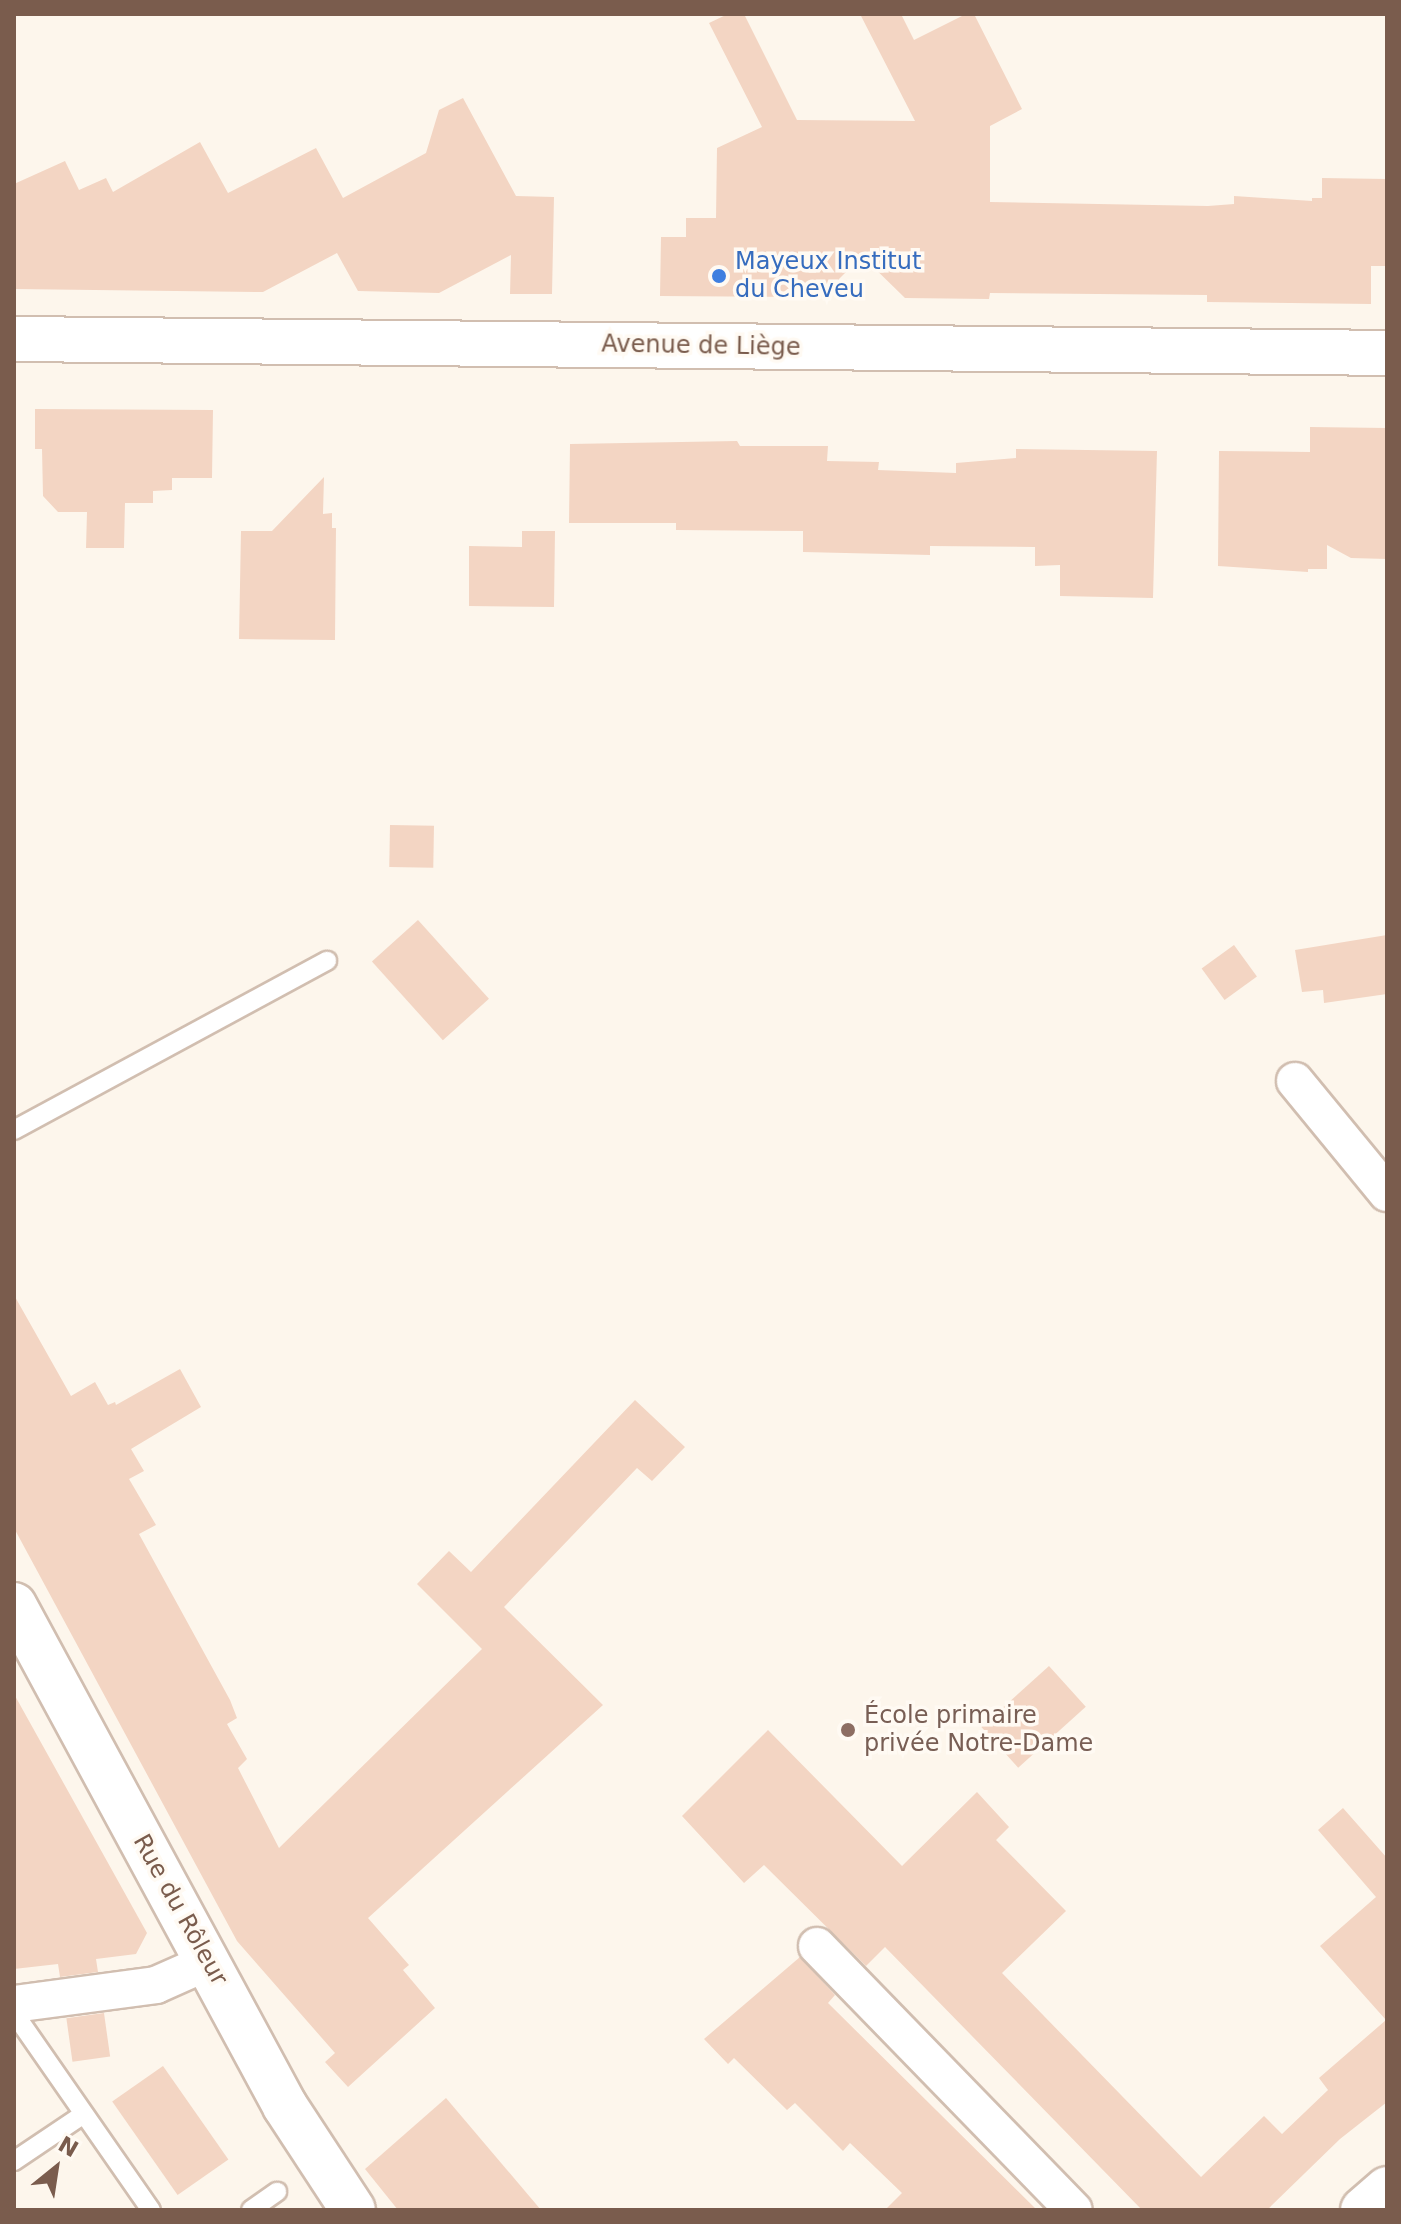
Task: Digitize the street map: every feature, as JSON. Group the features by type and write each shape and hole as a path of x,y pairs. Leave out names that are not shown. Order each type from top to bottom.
{"main road":[{"name":"Avenue de Liège","path":"14,339 1387,353"},
{"name":"Rue du Rôleur","path":"14,1605 285,2106 353,2210"},
{"path":"1363,2210 1387,2189"}],"street":[{"path":"1295,1081 1387,1193"},
{"path":"817,1946 1074,2210"},
{"path":"14,2004 156,1985 208,1962"}],"lane":[{"path":"14,1130 327,961"},
{"path":"14,2013 151,2210"},
{"path":"14,2161 84,2114"},
{"path":"251,2210 277,2192"}],"building":[{"path":"728,14 744,14 797,120 915,121 860,14 901,14 914,40 966,14 974,14 1022,109 990,126 990,202 1208,206 1234,204 1234,196 1312,201 1312,198 1322,198 1322,178 1387,179 1387,266 1371,266 1371,304 1207,302 1207,295 990,293 989,299 905,298 862,256 821,297 660,296 661,237 686,237 686,218 716,218 717,148 762,127 709,23"},
{"path":"463,98 516,196 554,197 552,294 510,294 511,255 439,293 358,291 337,253 263,292 14,289 14,184 65,161 79,190 106,178 113,192 200,142 228,193 316,148 343,198 426,153 439,110"},
{"path":"35,409 213,410 212,478 172,478 172,490 153,491 153,503 125,503 124,548 86,548 87,512 58,512 43,496 42,449 35,449"},
{"path":"1310,427 1387,428 1387,559 1351,558 1327,545 1327,569 1308,569 1308,572 1218,566 1219,451 1310,452"},
{"path":"737,441 740,446 828,446 827,461 879,462 878,470 956,473 956,463 1016,458 1016,449 1157,451 1153,598 1060,596 1060,565 1035,566 1035,547 930,546 930,555 803,552 803,531 676,530 676,523 569,523 570,444"},
{"path":"324,477 323,514 332,513 332,528 336,528 335,640 239,639 241,531 272,531"},
{"path":"522,531 555,531 554,607 469,606 469,546 522,547"},
{"path":"390,825 434,826 433,868 389,867"},
{"path":"418,920 489,999 443,1040 372,961"},
{"path":"1387,935 1387,994 1324,1003 1323,990 1302,992 1295,950"},
{"path":"1234,945 1257,977 1225,1000 1202,969"},
{"path":"14,1295 71,1396 95,1382 108,1405 115,1402 116,1405 180,1369 201,1407 131,1449 144,1471 129,1479 156,1525 139,1534 230,1700 237,1718 227,1724 247,1759 238,1768 279,1848 482,1649 417,1584 449,1551 471,1572 635,1400 685,1447 652,1481 637,1468 504,1607 603,1705 368,1918 409,1965 403,1970 435,2008 348,2087 325,2062 335,2053 237,1941 14,1528"},
{"path":"1049,1666 1086,1707 1018,1768 981,1727"},
{"path":"14,1694 147,1933 136,1954 96,1959 98,1972 60,1977 58,1964 14,1969"},
{"path":"768,1730 902,1866 977,1792 1009,1827 996,1840 1066,1911 1002,1973 1201,2177 1264,2116 1282,2134 1328,2090 1319,2078 1386,2020 1320,1946 1376,1897 1318,1830 1343,1808 1387,1858 1387,2102 1340,2139 1267,2210 1142,2210 885,1947 866,1966 764,1865 744,1883 682,1816"},
{"path":"800,1957 835,1995 828,2003 1037,2210 885,2210 902,2193 850,2143 843,2151 795,2103 787,2110 734,2058 728,2064 704,2039"},
{"path":"104,2013 110,2057 72,2062 66,2018"},
{"path":"163,2066 228,2159 178,2195 112,2102"},
{"path":"446,2098 541,2210 398,2210 365,2169"}],"place":[{"name":"Mayeux Institut du Cheveu","path":"719,276"},
{"name":"École primaire privée Notre-Dame","path":"848,1730"}]}
